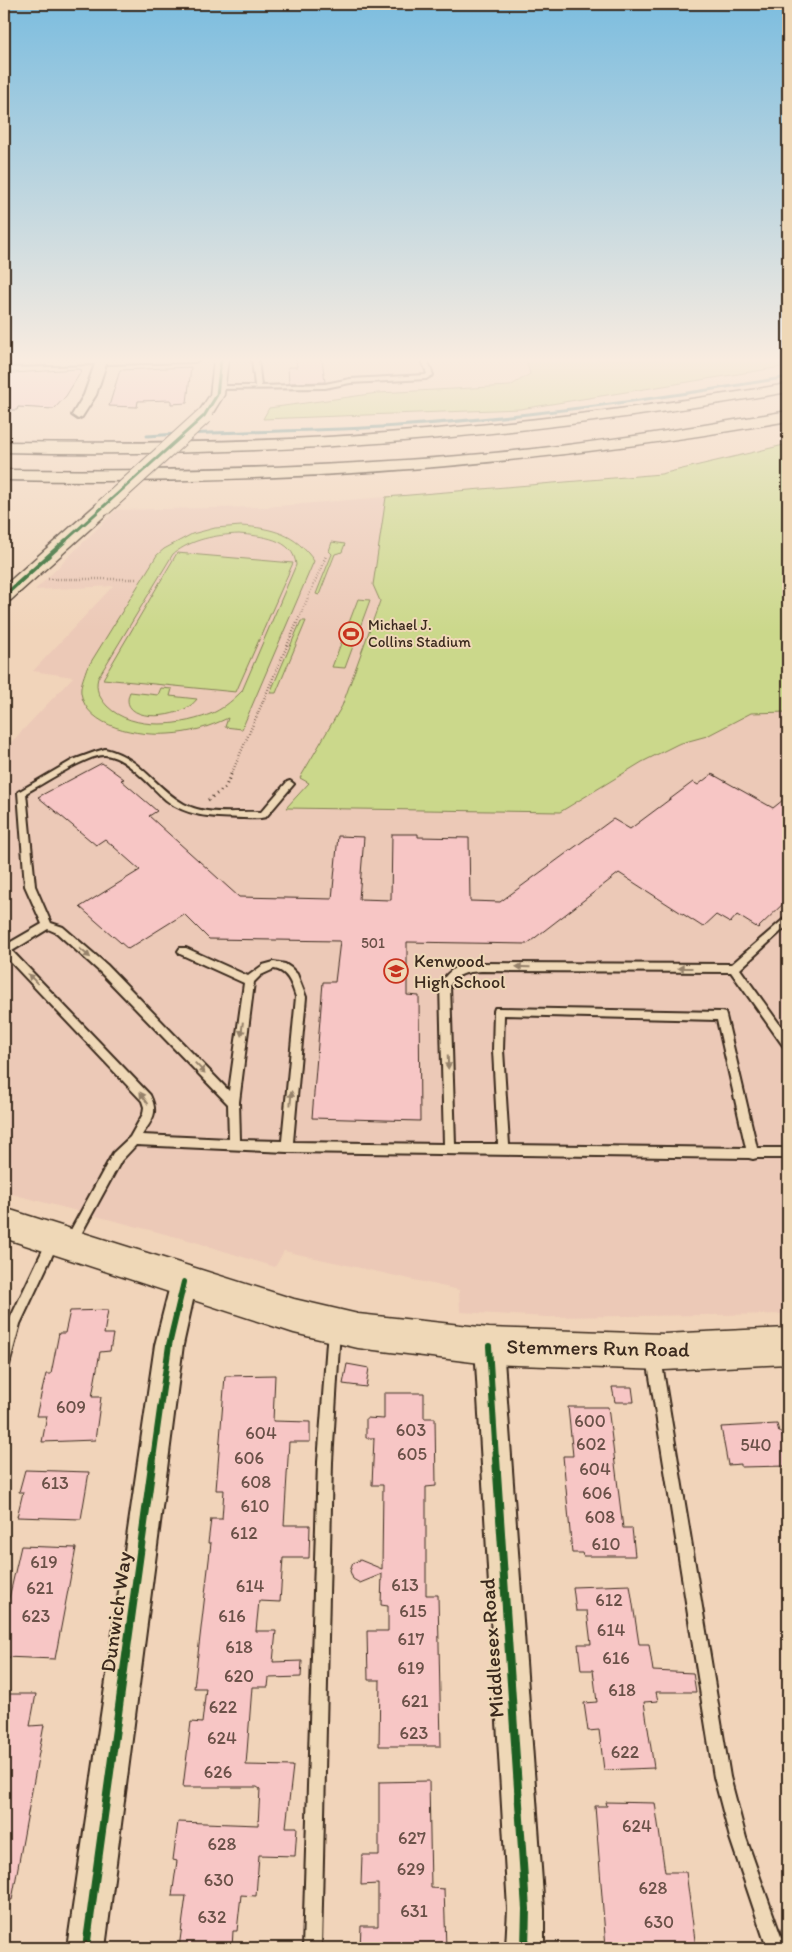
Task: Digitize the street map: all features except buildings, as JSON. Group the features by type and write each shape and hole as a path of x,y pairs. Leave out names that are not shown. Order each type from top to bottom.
{"main road":[{"path":"4,596 167,450"},
{"path":"4,476 129,476 302,471 452,460 548,450"},
{"name":"Stemmers Run Road","path":"4,1224 294,1316 358,1331 489,1346 653,1352 788,1346"}],"street":[{"name":"Dunwich Way","path":"86,1948 169,1345 184,1282"},
{"name":"Middlesex Road","path":"489,1346 526,1909 525,1948"}],"lane":[{"path":"233,1102 102,968 60,930 47,925 30,886 22,792 88,757 104,752 119,756 170,799 192,811 262,815 290,784"},
{"path":"450,1150 446,985 450,975 462,968 481,967 734,968 788,920"},
{"path":"4,1360 14,1324 61,1242 117,1157 134,1140 148,1115 150,1107 146,1098 4,950 47,925"},
{"path":"183,951 249,981"},
{"path":"234,1144 233,1102 249,981 260,969 269,965 280,966 293,977 300,992 287,1147"},
{"path":"734,968 788,1044"},
{"path":"504,1150 498,1050 499,1011 721,1016 754,1154"},
{"path":"134,1140 287,1147 788,1153"},
{"path":"312,1948 325,1462 334,1325"},
{"path":"653,1352 722,1777 738,1838 776,1948"}],"path":[{"path":"192,811 225,788 326,556"},
{"path":"43,578 138,579"}],"shaded area":[{"name":"Kenwood High School","path":"788,456 788,1314 548,1317 460,1312 459,1290 284,1251 275,1267 192,1241 4,1192 4,750 73,677 33,671 113,586 35,590 116,510 266,507 661,474"}],"green space":[{"path":"762,450 788,450 788,712 751,713 707,736 678,744 642,762 560,812 286,808 309,783 300,778 342,706 380,601 373,585 386,497 661,474"},
{"path":"241,526 282,534 299,544 314,561 242,729 225,727 228,718 199,729 168,734 129,731 103,722 85,705 81,693 86,670 157,555 164,549 192,534 215,528","holes":["239,534 275,540 283,544 294,556 296,565 242,691 215,712 189,721 159,724 144,723 130,720 118,714 107,706 98,693 98,678 173,554 196,541"]},
{"path":"332,542 345,544 342,552 335,554 319,595 316,594 332,554 329,551"},
{"path":"177,553 293,563 236,692 103,679"},
{"name":"Michael J. Collins Stadium","path":"358,599 370,600 345,668 332,667"},
{"path":"301,621 306,621 276,693 270,693"},
{"path":"161,688 172,689 170,696 197,699 178,712 166,715 153,716 132,710 128,702 130,692 158,695"}],"cycle path":[{"path":"4,596 166,450"},
{"path":"86,1948 169,1345 184,1282"},
{"path":"489,1346 526,1909 525,1948"}],"place":[{"name":"Michael J. Collins Stadium","path":"351,634"},
{"name":"Kenwood High School","path":"396,971"}]}
